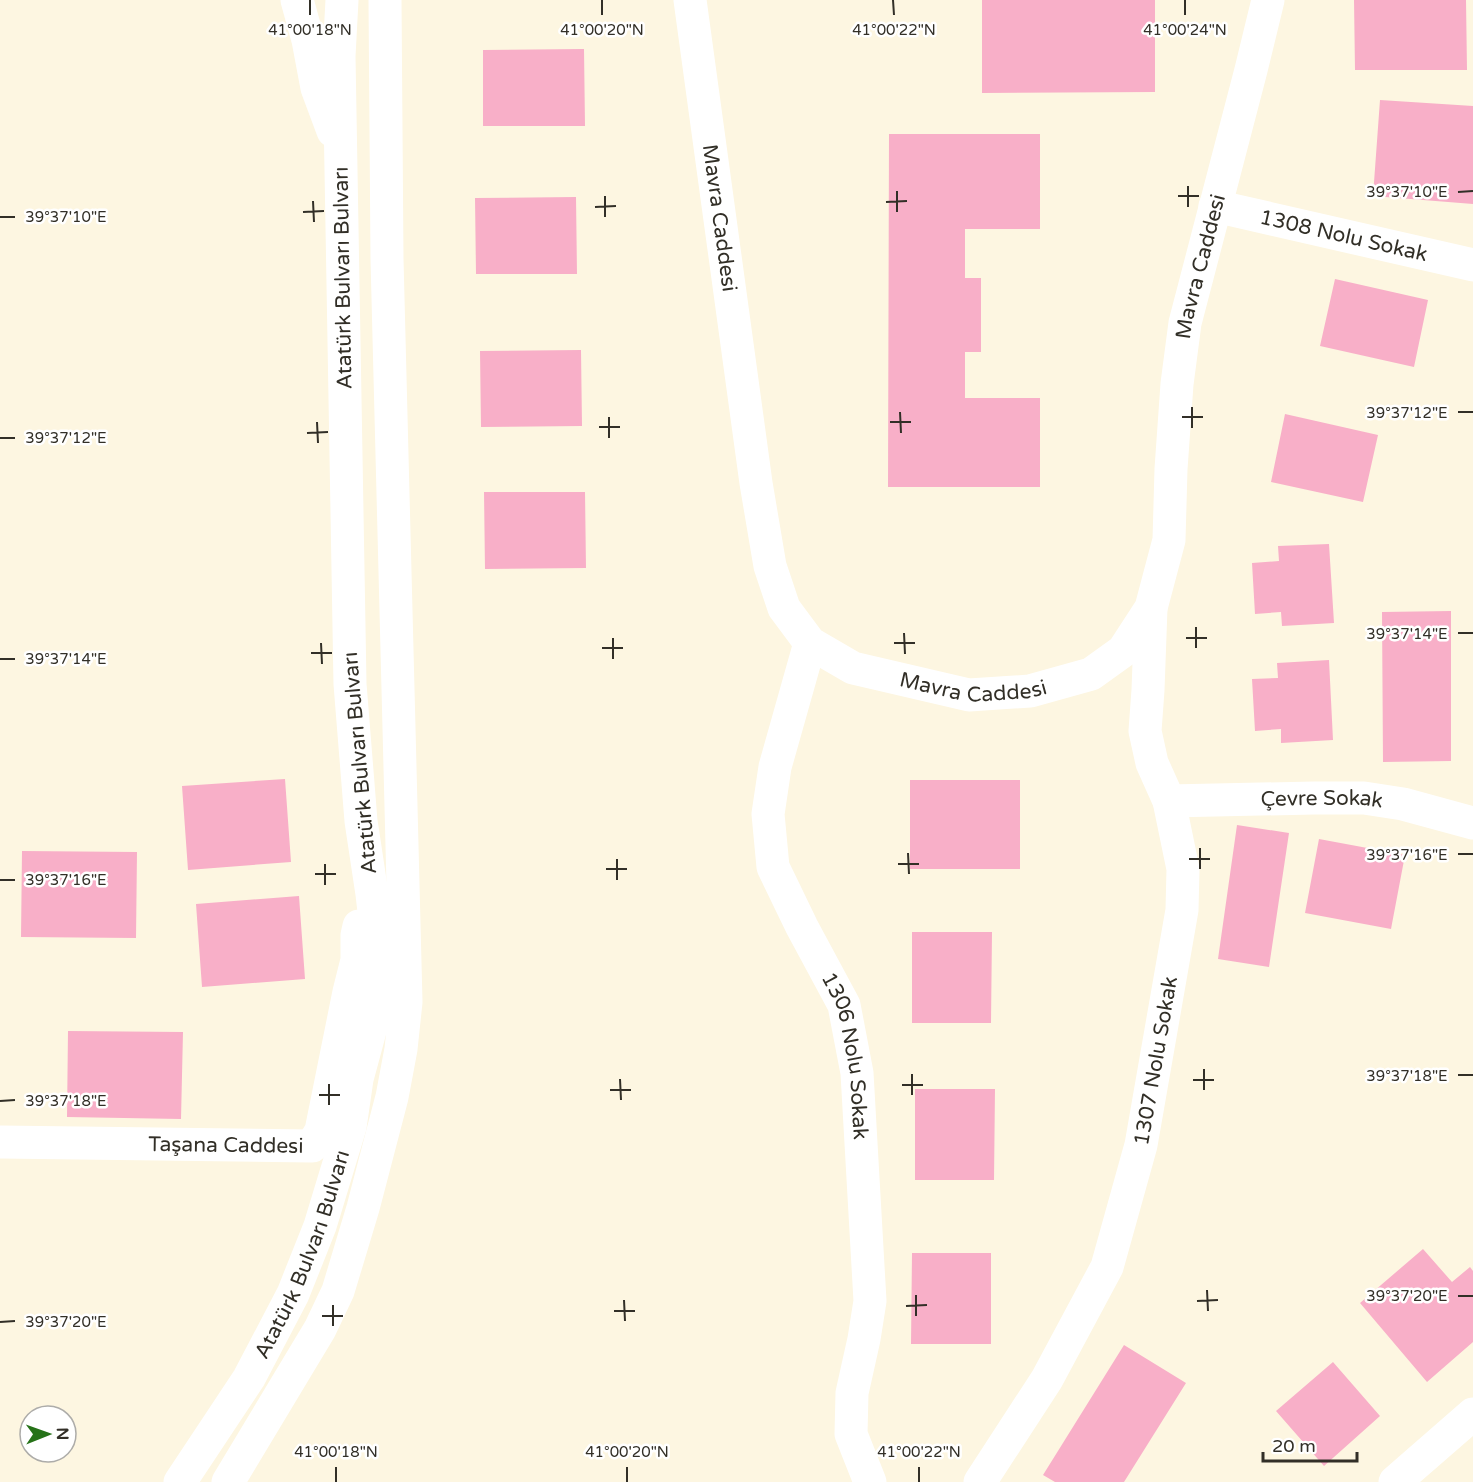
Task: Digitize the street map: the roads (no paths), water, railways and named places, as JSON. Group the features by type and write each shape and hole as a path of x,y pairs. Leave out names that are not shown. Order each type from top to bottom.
{"street":[{"path":"297,0 308,40 317,88 341,154"},
{"name":"Atatürk Bulvarı Bulvarı","path":"180,1482 249,1378 293,1294 320,1227 350,1126 357,1079 374,1016 379,955 361,820 350,684 339,56 342,0"},
{"name":"Atatürk Bulvarı Bulvarı","path":"228,1482 320,1329 338,1291 363,1208 392,1097 401,1049 406,1002 387,259 386,0"},
{"name":"Mavra Caddesi","path":"690,0 756,483 770,566 784,608 810,643 853,668 969,695 1030,691 1091,674 1123,651 1151,608 1169,540 1177,384 1185,323 1268,0"},
{"name":"1308 Nolu Sokak","path":"1215,206 1473,265"},
{"name":"1307 Nolu Sokak","path":"980,1482 1047,1379 1107,1267 1141,1145 1182,910 1183,869 1169,801 1152,763 1145,731 1151,608"},
{"name":"1306 Nolu Sokak","path":"810,643 775,767 768,814 773,867 844,1005 857,1073 870,1301 852,1393 851,1434 870,1482"},
{"name":"Çevre Sokak","path":"1169,801 1364,798 1403,804 1473,823"},
{"name":"Taşana Caddesi","path":"0,1142 312,1146 321,1131 357,960 357,935 361,921 374,912"},
{"path":"1395,1482 1473,1414"}]}
